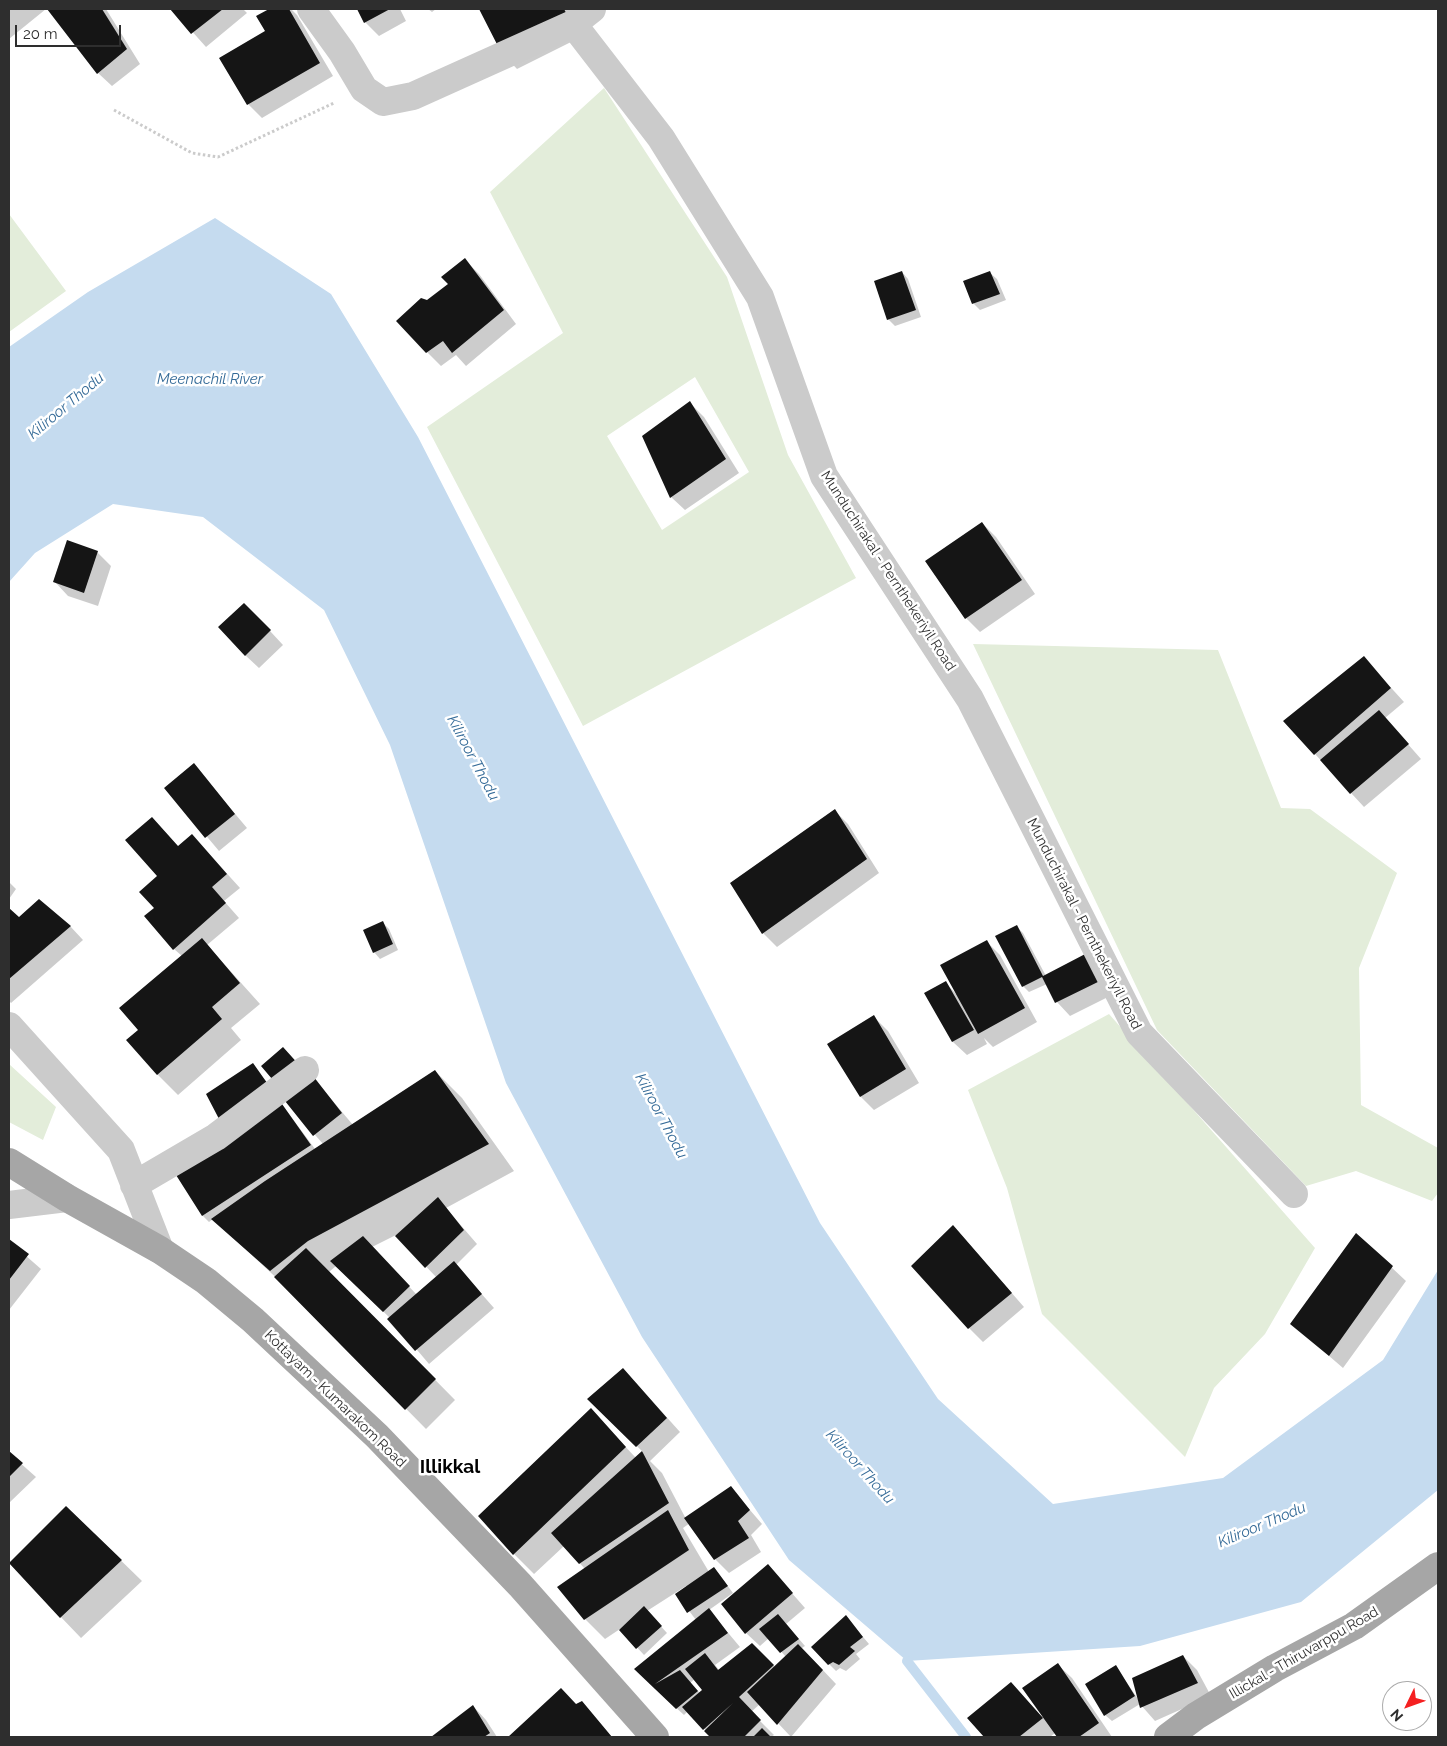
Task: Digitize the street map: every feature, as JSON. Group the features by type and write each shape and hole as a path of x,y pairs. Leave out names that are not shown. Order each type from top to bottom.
{"main road":[{"name":"Kottayam - Kumarakom Road","path":"9,1162 66,1198 160,1250 206,1281 253,1320 377,1436 520,1585 655,1737"},
{"name":"Illickal - Thiruvarppu Road","path":"1168,1737 1196,1716 1283,1664 1354,1626 1438,1566"}],"street":[{"name":"Munduchirakal - Pernthekeriyil Road","path":"311,9 342,52 364,89 384,102 413,96 583,16 760,297 824,476 970,699 1139,1033 1294,1194"},
{"path":"9,1026 121,1150 160,1250"},
{"path":"134,1185 216,1137 305,1070"},
{"path":"9,1205 66,1198"}],"path":[{"path":"114,110 192,153 218,157 364,89"}],"green space":[{"path":"604,88 727,277 788,455 856,578 583,726 427,427 563,333 490,192","holes":["695,377 749,472 662,530 607,436"]},
{"path":"9,214 66,291 9,332"},
{"path":"973,644 1218,650 1281,808 1310,809 1397,873 1359,968 1361,1105 1438,1148 1438,1193 1432,1201 1356,1171 1306,1186 1157,1030"},
{"path":"1109,1014 1315,1248 1265,1334 1214,1388 1185,1457 1042,1314 1007,1188 968,1090"},
{"path":"9,1064 56,1107 43,1140 9,1122"}],"water":[{"name":"Meenachil River","path":"215,218 331,294 418,437 820,1223 938,1399 1053,1504 1223,1478 1383,1360 1438,1270 1438,1490 1301,1602 1140,1646 907,1661 789,1560 642,1337 506,1083 390,745 324,610 203,517 113,504 35,553 9,582 9,347 88,292"}],"building":[{"path":"47,9 102,9 127,49 97,74"},
{"path":"170,9 223,9 191,34"},
{"path":"269,9 289,9 320,63 247,105 219,58 265,31 256,16"},
{"path":"357,9 390,9 364,23"},
{"path":"479,9 564,9 571,22 503,56"},
{"path":"465,258 504,310 452,353 443,341 426,353 396,321 421,298 427,300 448,284 441,277"},
{"path":"902,271 916,310 887,320 874,281"},
{"path":"990,271 1000,294 972,304 963,281"},
{"path":"690,401 726,459 670,498 642,436"},
{"path":"982,522 1022,580 965,619 925,561"},
{"path":"67,540 98,551 84,593 53,582"},
{"path":"244,603 271,630 245,656 218,627"},
{"path":"1364,656 1391,688 1314,755 1283,721"},
{"path":"1379,710 1409,744 1350,794 1320,760"},
{"path":"194,763 235,814 205,838 164,788"},
{"path":"835,809 867,859 762,934 730,883"},
{"path":"152,817 178,846 192,834 227,874 212,887 226,903 173,950 144,916 154,908 139,892 157,876 125,840"},
{"path":"39,899 71,926 9,979 9,908 19,917"},
{"path":"383,921 393,944 373,953 363,930"},
{"path":"1017,925 1043,976 1089,952 1104,979 1055,1003 1042,977 1022,987 995,936"},
{"path":"202,938 240,983 212,1007 222,1019 157,1075 126,1040 138,1030 119,1008"},
{"path":"987,940 1025,1008 978,1034 940,965"},
{"path":"946,981 974,1030 952,1042 924,993"},
{"path":"874,1015 906,1069 860,1097 827,1044"},
{"path":"283,1047 301,1067 278,1086 261,1066"},
{"path":"253,1063 311,1145 202,1216 176,1175 230,1140 206,1094"},
{"path":"435,1070 489,1144 308,1241 270,1271 211,1219 265,1181"},
{"path":"310,1072 342,1113 313,1136 281,1096"},
{"path":"438,1197 464,1230 425,1268 395,1236"},
{"path":"953,1225 1012,1293 968,1329 911,1266"},
{"path":"1356,1233 1393,1266 1329,1356 1290,1324"},
{"path":"363,1236 410,1286 383,1312 330,1261"},
{"path":"9,1239 29,1254 9,1280"},
{"path":"306,1248 436,1379 405,1410 274,1277"},
{"path":"454,1261 482,1294 415,1351 387,1319"},
{"path":"623,1368 667,1418 636,1447 587,1399"},
{"path":"591,1408 626,1447 513,1555 478,1516"},
{"path":"9,1451 23,1463 9,1477"},
{"path":"642,1451 669,1503 579,1564 551,1533"},
{"path":"731,1486 750,1510 738,1521 749,1538 714,1560 684,1518"},
{"path":"66,1506 122,1560 60,1618 9,1563"},
{"path":"668,1510 689,1550 584,1620 557,1587"},
{"path":"768,1564 793,1593 745,1634 721,1604"},
{"path":"714,1567 728,1586 687,1613 675,1594"},
{"path":"644,1606 662,1626 636,1649 619,1630"},
{"path":"709,1608 728,1633 655,1684 680,1670 698,1691 676,1709 634,1669"},
{"path":"778,1614 799,1639 780,1653 759,1629"},
{"path":"846,1615 863,1637 850,1647 855,1651 839,1665 833,1662 828,1665 811,1647"},
{"path":"752,1643 774,1665 739,1697 761,1720 744,1737 710,1737 704,1731 733,1703 703,1730 682,1707 702,1690 685,1669 705,1653 718,1670"},
{"path":"798,1644 823,1670 777,1725 747,1692"},
{"path":"1183,1655 1198,1683 1140,1708 1132,1678"},
{"path":"1058,1663 1099,1723 1079,1737 1057,1737 1022,1688"},
{"path":"1116,1665 1135,1696 1104,1716 1085,1684"},
{"path":"1011,1682 1043,1718 1019,1737 984,1737 967,1718"},
{"path":"561,1688 576,1704 582,1701 612,1737 508,1737"},
{"path":"473,1705 490,1733 484,1737 431,1737"},
{"path":"762,1728 771,1737 753,1737"}],"waterway":[{"path":"907,1661 966,1737"}],"district":[{"name":"Illikkal","path":"450,1467"}],"water label":[{"name":"Kiliroor Thodu","path":"66,406"},
{"name":"Kiliroor Thodu","path":"473,758"},
{"name":"Kiliroor Thodu","path":"661,1116"},
{"name":"Kiliroor Thodu","path":"860,1467"},
{"name":"Kiliroor Thodu","path":"1262,1525"}]}
